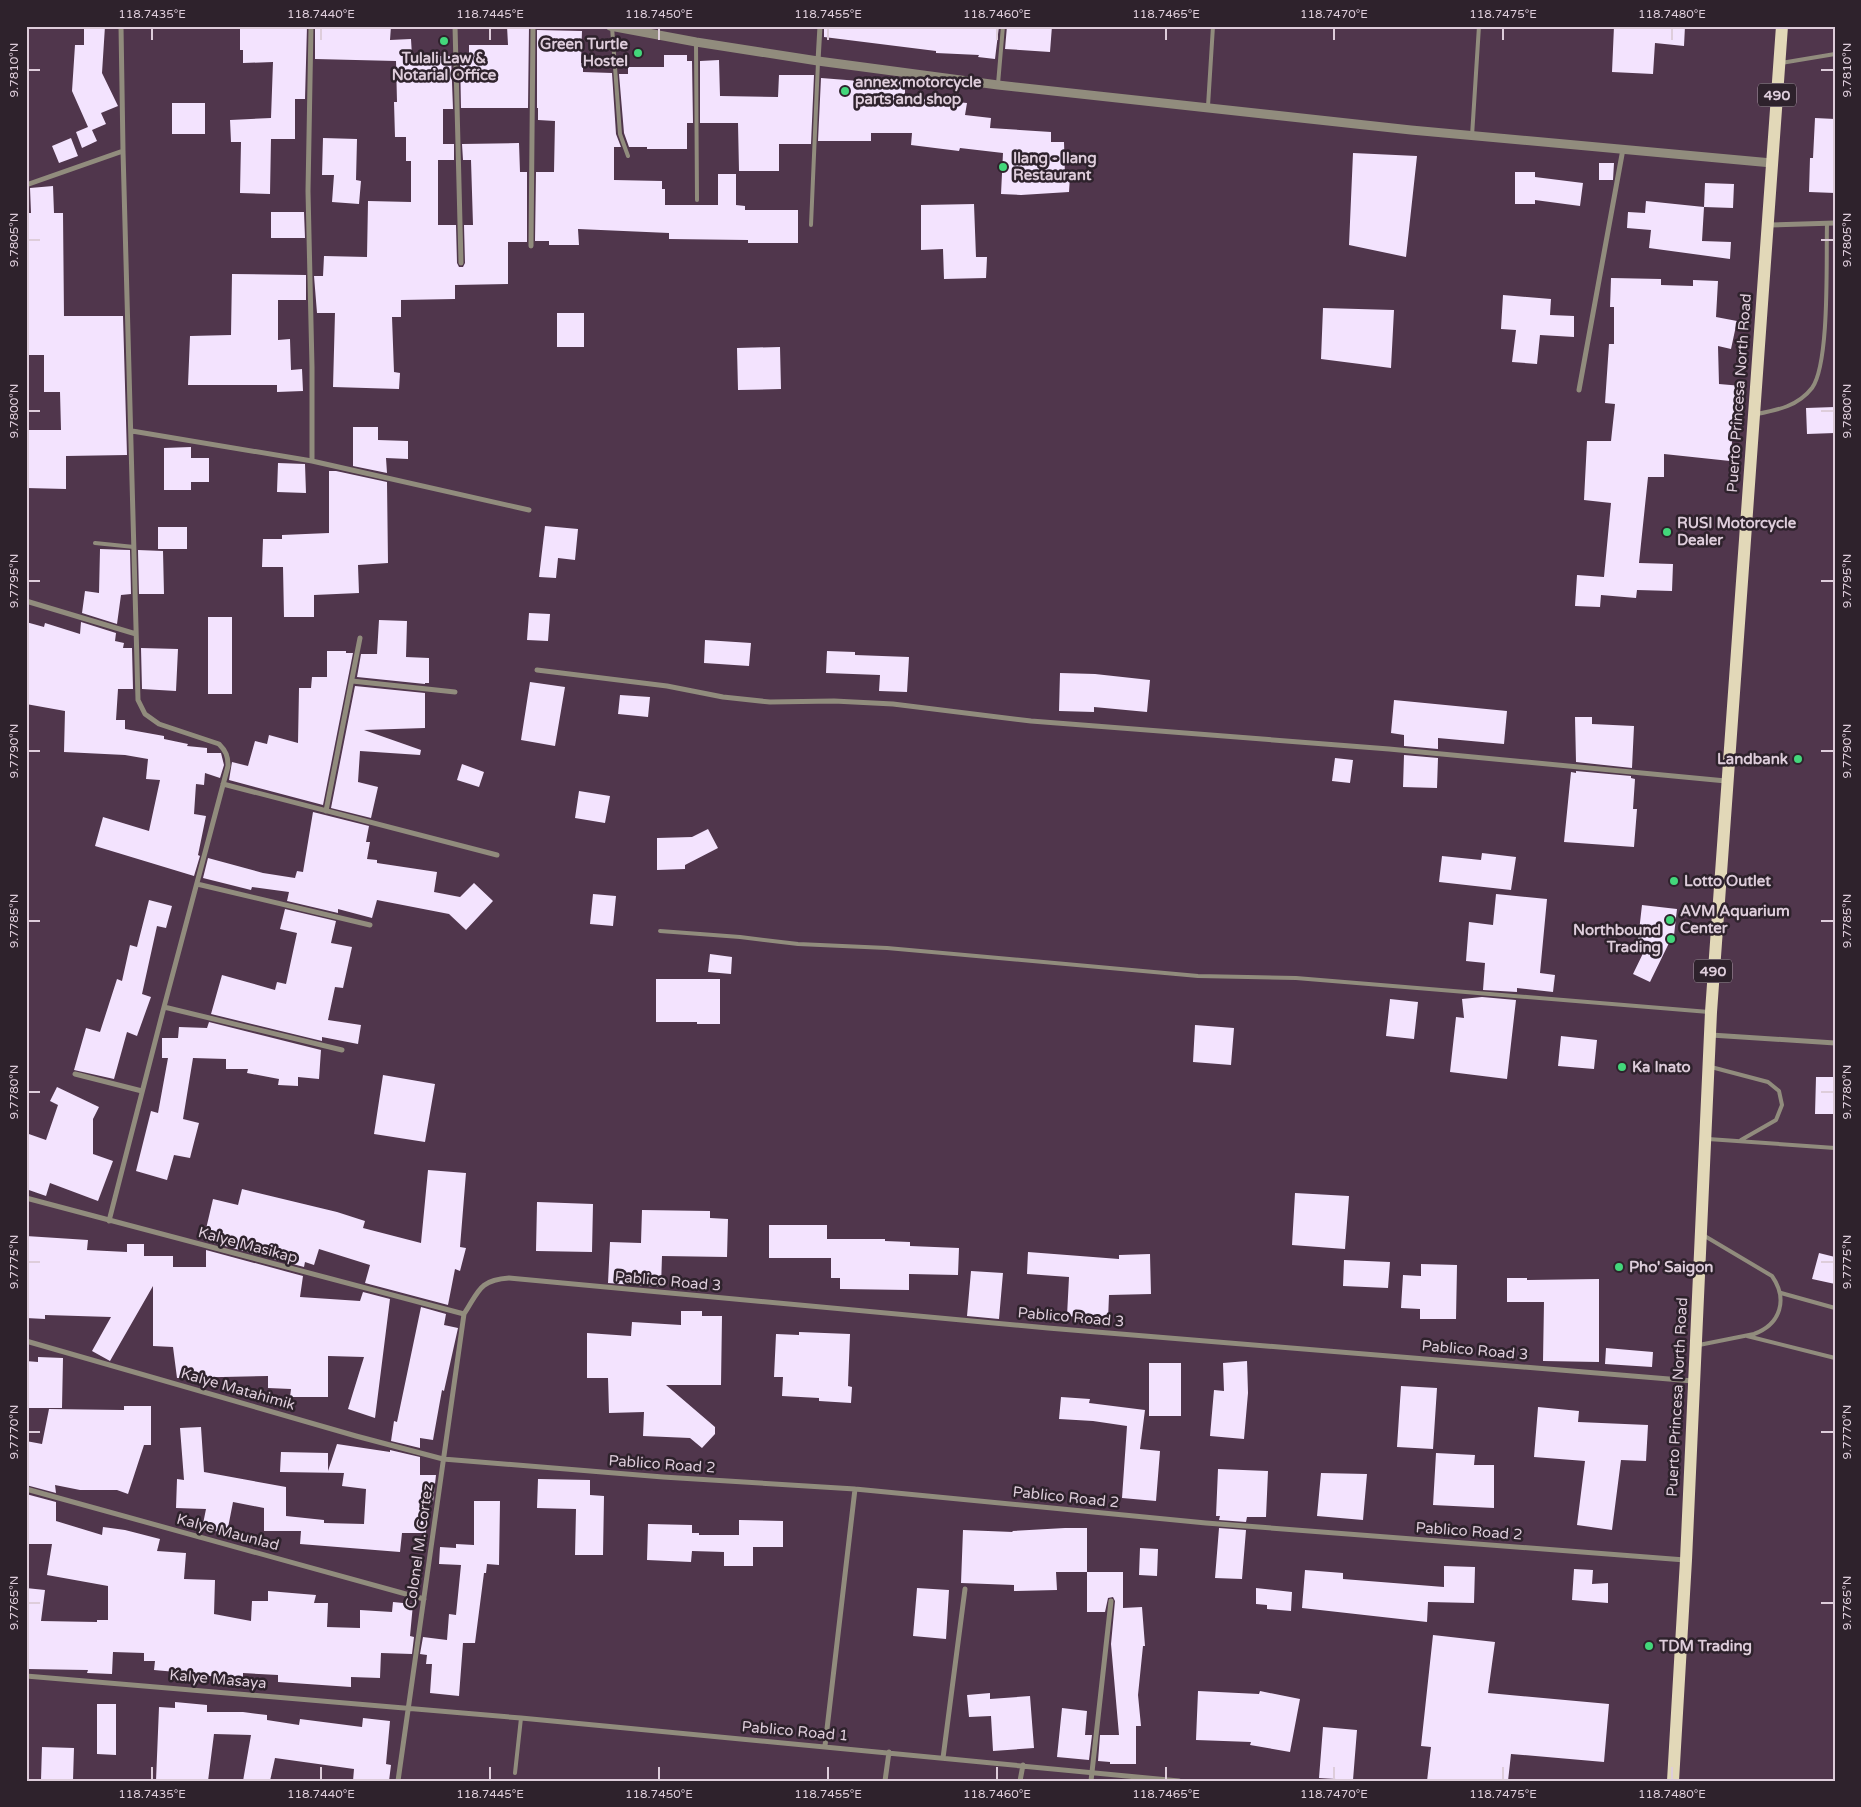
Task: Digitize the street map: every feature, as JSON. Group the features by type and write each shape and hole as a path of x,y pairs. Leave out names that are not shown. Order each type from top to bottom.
{"main road":[{"name":"Puerto Princesa North Road","path":"1673,1781 1686,1560 1711,1012 1782,26"}],"street":[{"path":"109,1221 228,766 226,750 219,744 159,724 145,714 138,700 121,26"},
{"path":"311,26 308,191 312,461"},
{"path":"455,26 461,263"},
{"path":"531,246 533,26"},
{"path":"611,26 696,42 818,61 998,85 1472,136 1772,163"},
{"path":"818,61 820,26"},
{"path":"1579,390 1623,149"},
{"path":"26,185 123,151"},
{"path":"1769,225 1835,223"},
{"path":"132,431 312,461 529,510"},
{"path":"26,601 136,634"},
{"path":"326,811 360,638"},
{"path":"538,670 667,686 723,697 770,702 834,701 893,704 1031,721 1379,749 1727,782"},
{"path":"352,681 455,692"},
{"path":"223,784 497,855"},
{"path":"197,884 370,924"},
{"path":"164,1007 342,1050"},
{"path":"1711,1035 1835,1043"},
{"path":"75,1074 142,1091"},
{"name":"Kalye Masikap","path":"26,1198 464,1314"},
{"name":"Pablico Road 3","path":"464,1314 482,1285 494,1279 509,1278 1058,1329 1693,1380"},
{"name":"Colonel M. Cortez","path":"398,1781 464,1314"},
{"name":"Kalye Matahimik","path":"26,1341 356,1436 443,1459"},
{"name":"Pablico Road 2","path":"443,1459 664,1477 855,1489 1206,1523 1686,1560"},
{"name":"Kalye Maunlad","path":"26,1489 424,1599"},
{"path":"825,1746 855,1489"},
{"path":"943,1758 965,1589"},
{"path":"1091,1781 1112,1601"},
{"name":"Kalye Masaya","path":"26,1676 408,1708"},
{"name":"Pablico Road 1","path":"408,1708 889,1752 1179,1781"},
{"path":"885,1781 889,1752"},
{"path":"1020,1781 1023,1765"}],"lane":[{"path":"611,26 620,134 628,156"},
{"path":"998,85 1003,26"},
{"path":"1208,107 1213,26"},
{"path":"1472,136 1479,26"},
{"path":"696,42 697,200"},
{"path":"1779,63 1835,54"},
{"path":"811,225 818,61"},
{"path":"1753,415 1787,408 1812,388 1822,362 1827,224"},
{"path":"95,543 134,547"},
{"path":"660,931 740,937 798,944 924,951 1198,976 1296,978 1711,1012"},
{"path":"1709,1066 1768,1082 1779,1091 1782,1105 1776,1120 1741,1140"},
{"path":"1705,1139 1835,1148"},
{"path":"1695,1346 1762,1331 1775,1320 1781,1303 1781,1293 1778,1284 1772,1276 1701,1233"},
{"path":"1781,1293 1835,1308"},
{"path":"1746,1336 1835,1358"},
{"path":"515,1773 521,1718"}],"building":[{"path":"84,26 105,26 102,73 118,106 101,113 106,124 92,130 97,141 82,148 76,132 88,127 72,91 75,45 84,45"},
{"path":"240,26 307,26 305,99 295,99 295,139 271,139 270,194 240,193 241,142 231,142 230,120 271,118 273,62 243,63 243,50 240,50"},
{"path":"315,26 391,26 390,40 411,39 412,56 451,56 453,109 443,109 443,144 454,144 454,160 438,160 438,225 456,225 457,263 459,267 463,267 465,263 464,225 473,225 471,160 463,160 462,144 519,143 520,172 527,172 527,242 508,242 508,284 455,285 455,299 401,300 401,317 392,317 394,372 400,373 399,389 333,387 335,313 317,313 314,276 323,276 324,256 367,257 368,201 411,202 411,161 406,161 406,137 395,137 394,102 397,102 396,61 315,59"},
{"path":"507,26 529,26 528,108 461,108 460,56 469,56 469,45 508,45"},
{"path":"824,26 999,26 995,59 978,57 979,55 936,53 936,51 824,37"},
{"path":"1007,26 1052,26 1050,52 1005,49"},
{"path":"1614,26 1685,26 1684,46 1655,43 1653,74 1612,72"},
{"path":"537,30 582,31 581,63 583,63 583,72 612,73 616,134 621,147 614,147 614,180 662,181 662,189 665,189 665,205 718,205 718,174 736,174 736,205 745,206 745,210 798,210 798,243 748,243 748,240 669,239 669,233 578,229 579,245 549,245 549,241 535,241 536,172 554,172 555,121 538,120"},
{"path":"664,55 687,55 687,61 692,61 693,123 687,123 687,149 629,147 624,133 619,74 628,74 628,67 664,67"},
{"path":"719,60 720,96 778,97 779,75 814,75 811,144 779,144 779,171 739,171 738,123 700,123 700,61"},
{"path":"821,78 872,82 872,80 905,80 905,97 967,103 965,115 991,118 990,128 1051,132 1051,142 1064,142 1065,176 1070,176 1069,192 1021,195 1001,194 1003,153 960,148 959,151 911,145 912,133 871,133 871,141 818,141"},
{"path":"172,103 205,103 205,134 172,134"},
{"path":"1815,118 1835,119 1835,193 1809,192 1810,158 1813,158"},
{"path":"71,138 78,156 59,163 52,146"},
{"path":"323,138 357,139 356,180 361,181 359,204 332,202 334,175 322,175"},
{"path":"1353,153 1417,156 1406,257 1349,245"},
{"path":"1599,163 1614,163 1613,180 1599,180"},
{"path":"1515,172 1535,172 1535,177 1583,183 1580,206 1535,200 1535,204 1515,204"},
{"path":"1705,183 1734,184 1733,208 1704,207"},
{"path":"53,186 54,213 63,213 64,316 123,316 127,455 66,456 66,489 26,488 26,430 61,430 60,392 44,392 44,355 26,355 26,213 31,213 30,188"},
{"path":"1646,201 1704,207 1702,241 1731,242 1730,259 1649,248 1651,230 1627,228 1628,212 1645,213"},
{"path":"974,204 976,257 987,257 986,278 944,279 943,249 921,250 921,205"},
{"path":"271,212 304,212 305,238 271,238"},
{"path":"232,274 306,275 306,300 278,300 278,340 290,339 291,370 302,369 303,391 277,392 277,385 188,385 190,336 231,335"},
{"path":"1611,278 1661,279 1661,285 1693,286 1693,280 1718,281 1716,317 1737,321 1731,349 1718,346 1719,384 1742,386 1740,415 1735,415 1730,461 1664,454 1664,477 1648,477 1639,563 1673,564 1672,591 1637,590 1636,598 1601,595 1600,607 1575,606 1577,575 1604,577 1611,503 1584,500 1587,441 1611,441 1615,404 1605,403 1609,344 1614,344 1614,307 1610,307"},
{"path":"1503,295 1551,299 1550,315 1574,316 1574,337 1540,335 1537,364 1512,362 1516,330 1501,329"},
{"path":"1323,308 1394,310 1391,368 1321,359"},
{"path":"557,313 584,313 584,347 557,347"},
{"path":"780,347 781,389 738,390 737,348"},
{"path":"1835,407 1835,433 1807,434 1806,408"},
{"path":"353,427 378,427 378,440 408,441 408,459 386,458 387,473 353,466"},
{"path":"191,447 191,458 209,458 209,482 191,482 191,490 164,490 164,448"},
{"path":"278,463 305,464 306,493 277,492"},
{"path":"329,471 387,482 388,563 358,565 359,593 314,595 314,617 284,617 283,567 262,567 263,539 282,539 282,535 329,533"},
{"path":"545,526 578,529 575,560 558,558 556,578 539,577"},
{"path":"158,527 187,527 187,549 158,549"},
{"path":"100,549 130,550 131,594 121,595 117,624 82,613 85,591 99,593"},
{"path":"138,550 163,551 164,594 139,594"},
{"path":"529,613 550,614 548,641 527,640"},
{"path":"208,617 232,617 232,694 208,694"},
{"path":"379,620 407,621 406,657 429,658 429,683 357,677 361,654 377,654"},
{"path":"26,622 44,627 45,623 80,634 81,622 116,633 115,641 124,643 123,648 132,648 133,689 118,689 116,720 125,720 125,729 164,736 164,739 188,744 187,746 207,748 207,753 221,753 224,765 220,778 205,773 204,785 196,784 194,814 206,816 198,855 200,856 194,876 95,846 103,817 149,831 160,780 146,779 148,759 125,755 64,752 65,711 26,704"},
{"path":"705,640 751,643 749,666 704,663"},
{"path":"141,648 178,649 176,691 142,689"},
{"path":"327,651 353,653 323,805 229,780 232,762 248,766 255,741 267,744 269,735 298,743 299,688 311,688 312,677 327,677"},
{"path":"827,651 855,652 855,655 909,657 907,692 879,691 880,675 826,673"},
{"path":"1060,673 1095,674 1150,680 1147,712 1094,707 1094,712 1059,711"},
{"path":"530,682 565,687 555,746 521,740"},
{"path":"355,686 425,693 425,728 364,730 421,750 420,755 360,751 358,782 378,787 371,818 331,808"},
{"path":"620,695 650,697 648,717 618,714"},
{"path":"1394,700 1507,711 1504,744 1438,738 1438,749 1404,746 1404,735 1391,733"},
{"path":"1575,717 1592,717 1592,724 1634,726 1632,768 1576,762"},
{"path":"1404,755 1438,758 1437,788 1403,787"},
{"path":"1335,758 1353,760 1350,783 1332,781"},
{"path":"462,764 484,772 479,787 457,780"},
{"path":"1576,771 1631,776 1631,778 1635,779 1633,809 1637,809 1634,847 1564,842 1571,772 1576,773"},
{"path":"579,791 610,796 605,823 575,818"},
{"path":"313,812 369,826 366,842 370,842 367,859 377,860 377,863 437,872 434,892 460,897 474,883 493,901 466,930 449,914 377,900 372,918 338,909 338,913 287,901 289,892 252,887 251,890 203,878 208,858 263,873 295,878 297,871 303,872"},
{"path":"708,829 718,848 685,865 685,869 657,870 657,838 692,837"},
{"path":"1482,853 1516,857 1511,890 1439,882 1442,856 1481,860"},
{"path":"593,894 616,896 613,926 590,924"},
{"path":"1496,894 1547,899 1540,973 1555,975 1553,992 1517,988 1517,992 1483,990 1485,963 1466,961 1469,922 1493,925"},
{"path":"149,900 172,906 166,928 157,926 142,994 151,997 137,1036 127,1032 114,1079 74,1070 86,1028 100,1032 117,979 122,981 130,945 137,947"},
{"path":"1642,905 1677,909 1673,944 1669,943 1650,982 1633,974 1649,941 1638,940"},
{"path":"285,909 336,921 331,943 352,947 343,988 335,987 328,1020 361,1025 358,1044 322,1037 322,1041 211,1014 222,975 275,990 277,982 286,984 297,933 280,929"},
{"path":"710,954 732,957 731,974 708,972"},
{"path":"656,979 720,979 720,1024 656,1022"},
{"path":"1482,997 1516,1000 1507,1079 1450,1072 1456,1017 1464,1018 1462,999"},
{"path":"1390,999 1418,1002 1414,1039 1386,1036"},
{"path":"209,1022 321,1050 319,1079 298,1077 298,1086 278,1085 279,1079 247,1073 248,1069 226,1069 226,1059 193,1058 183,1119 199,1123 190,1158 174,1155 167,1180 136,1171 151,1111 158,1113 168,1058 162,1058 162,1038 178,1038 179,1027 207,1028"},
{"path":"1195,1025 1234,1028 1231,1065 1193,1062"},
{"path":"1561,1036 1597,1040 1594,1069 1558,1066"},
{"path":"383,1075 435,1084 425,1142 374,1134"},
{"path":"1816,1077 1835,1077 1835,1114 1815,1114"},
{"path":"57,1087 99,1107 93,1119 93,1154 113,1161 98,1201 50,1183 46,1196 26,1189 26,1133 46,1140 58,1105 50,1101"},
{"path":"428,1170 466,1173 460,1247 466,1248 460,1271 455,1269 448,1305 365,1283 370,1265 319,1249 314,1265 305,1262 304,1267 206,1241 206,1229 213,1199 238,1205 242,1189 337,1212 365,1221 363,1228 421,1243"},
{"path":"1295,1193 1349,1196 1345,1249 1292,1245"},
{"path":"537,1202 593,1204 592,1252 536,1251"},
{"path":"642,1210 710,1211 710,1218 728,1219 727,1257 662,1256 661,1287 608,1283 610,1242 641,1243"},
{"path":"769,1225 827,1225 827,1239 885,1239 885,1241 910,1242 910,1246 959,1248 958,1275 909,1274 909,1290 840,1289 840,1278 831,1278 831,1258 769,1258"},
{"path":"26,1236 88,1240 87,1250 127,1252 127,1244 144,1244 144,1256 173,1256 173,1267 206,1267 206,1250 303,1276 300,1297 360,1301 363,1292 390,1299 375,1418 348,1409 364,1357 328,1356 328,1397 290,1397 291,1389 268,1388 268,1376 177,1378 173,1347 153,1346 153,1286 110,1361 92,1351 111,1317 45,1315 45,1319 26,1318"},
{"path":"1028,1252 1119,1259 1119,1255 1150,1254 1151,1294 1109,1295 1108,1320 1067,1316 1069,1277 1027,1274"},
{"path":"1819,1253 1835,1257 1835,1284 1812,1279"},
{"path":"1344,1260 1390,1262 1388,1288 1343,1286"},
{"path":"1421,1264 1457,1265 1456,1319 1420,1319 1420,1309 1401,1308 1403,1275 1421,1276"},
{"path":"971,1271 1003,1273 999,1319 967,1316"},
{"path":"1507,1278 1527,1278 1527,1280 1599,1279 1599,1362 1543,1361 1544,1302 1507,1302"},
{"path":"421,1307 446,1314 444,1325 458,1328 444,1391 442,1390 433,1440 420,1438 420,1448 391,1441 394,1421 397,1422"},
{"path":"681,1311 702,1311 702,1316 722,1316 721,1385 666,1385 715,1427 715,1434 702,1448 690,1438 643,1436 644,1412 609,1413 608,1378 587,1378 587,1333 631,1336 632,1322 681,1325"},
{"path":"799,1332 850,1334 848,1386 852,1387 851,1403 819,1401 819,1398 782,1396 783,1377 774,1377 776,1334 799,1335"},
{"path":"1606,1348 1653,1352 1652,1367 1605,1364"},
{"path":"38,1357 63,1358 62,1408 26,1408 26,1361 38,1362"},
{"path":"1247,1361 1248,1393 1244,1439 1210,1436 1214,1390 1224,1391 1223,1363"},
{"path":"1149,1363 1181,1363 1181,1416 1149,1416"},
{"path":"1401,1386 1437,1388 1433,1449 1397,1447"},
{"path":"1061,1397 1090,1399 1089,1403 1145,1410 1140,1449 1160,1451 1156,1501 1122,1498 1127,1426 1059,1419"},
{"path":"124,1406 151,1406 151,1445 144,1445 128,1494 117,1490 80,1490 55,1485 56,1493 26,1485 26,1441 42,1444 49,1409 124,1410"},
{"path":"1538,1407 1579,1411 1578,1422 1648,1425 1646,1461 1621,1460 1612,1530 1577,1525 1585,1461 1534,1457"},
{"path":"201,1427 204,1472 286,1487 286,1516 324,1520 324,1523 364,1524 366,1489 342,1486 344,1473 280,1472 281,1452 328,1453 328,1471 337,1444 390,1452 390,1450 420,1457 420,1475 436,1475 433,1502 427,1502 426,1533 402,1533 400,1552 300,1544 301,1531 264,1531 264,1508 233,1502 227,1533 202,1529 206,1509 176,1508 177,1479 184,1480 180,1428"},
{"path":"1436,1453 1475,1455 1474,1465 1494,1465 1494,1508 1433,1505"},
{"path":"1218,1469 1268,1471 1266,1517 1247,1517 1246,1522 1219,1520 1220,1516 1216,1516"},
{"path":"1321,1473 1367,1474 1363,1520 1317,1516"},
{"path":"538,1479 590,1480 590,1495 604,1496 603,1555 575,1555 576,1509 537,1508"},
{"path":"26,1494 56,1502 56,1521 102,1535 103,1527 125,1530 160,1539 157,1551 186,1553 184,1579 215,1580 214,1614 251,1621 252,1601 268,1601 268,1591 316,1595 314,1603 328,1603 327,1627 360,1628 360,1610 392,1612 393,1602 413,1604 410,1636 414,1637 412,1654 381,1653 380,1678 351,1677 351,1687 278,1682 278,1675 243,1673 243,1678 176,1674 176,1672 154,1670 155,1661 144,1661 144,1653 113,1652 112,1674 87,1673 88,1670 26,1669 26,1588 45,1590 41,1621 97,1622 97,1620 108,1620 108,1586 47,1575 52,1544 26,1544"},
{"path":"474,1501 500,1501 499,1565 487,1564 486,1573 484,1573 475,1643 463,1643 459,1696 430,1693 432,1664 426,1664 427,1655 420,1654 423,1637 447,1640 449,1614 456,1615 461,1565 439,1564 440,1547 456,1548 456,1544 474,1545"},
{"path":"739,1520 783,1521 783,1547 753,1547 753,1566 724,1566 724,1552 692,1551 691,1562 647,1560 648,1524 692,1525 692,1533 699,1533 699,1535 739,1535"},
{"path":"1087,1528 1087,1572 1056,1572 1057,1590 1014,1591 1014,1585 961,1583 963,1530 1013,1532"},
{"path":"1219,1528 1246,1530 1242,1579 1215,1578"},
{"path":"1140,1548 1158,1549 1157,1576 1139,1575"},
{"path":"1444,1566 1475,1567 1474,1603 1428,1602 1427,1622 1302,1608 1305,1570 1343,1573 1343,1579 1444,1587"},
{"path":"1574,1569 1593,1570 1592,1584 1608,1583 1608,1603 1572,1600"},
{"path":"1087,1572 1123,1572 1123,1608 1142,1607 1145,1646 1143,1646 1138,1695 1141,1726 1136,1726 1136,1764 1110,1764 1110,1762 1098,1761 1100,1735 1119,1735 1111,1644 1115,1601 1113,1597 1108,1598 1105,1612 1087,1612"},
{"path":"917,1588 949,1590 946,1639 913,1636"},
{"path":"1256,1588 1292,1592 1291,1611 1267,1609 1267,1605 1256,1604"},
{"path":"1433,1635 1495,1642 1488,1693 1609,1704 1604,1762 1511,1754 1508,1781 1427,1781 1431,1747 1421,1746"},
{"path":"1198,1691 1259,1694 1260,1691 1300,1699 1290,1752 1250,1745 1251,1742 1196,1740"},
{"path":"990,1693 990,1699 1030,1696 1034,1748 993,1751 991,1716 969,1717 967,1695"},
{"path":"175,1702 207,1705 207,1712 243,1712 267,1715 267,1720 299,1725 300,1719 362,1727 363,1718 390,1721 386,1764 391,1765 389,1781 353,1781 354,1769 275,1758 270,1781 243,1781 251,1735 214,1734 208,1781 156,1781 159,1707 175,1708"},
{"path":"97,1704 116,1704 116,1755 97,1754"},
{"path":"1062,1708 1087,1711 1085,1735 1092,1735 1089,1760 1057,1757"},
{"path":"1323,1727 1357,1730 1353,1780 1319,1778"},
{"path":"42,1747 74,1748 73,1780 41,1780"}],"place":[{"name":"Tulali Law & Notarial Office","path":"444,41"},
{"name":"Green Turtle Hostel","path":"638,53"},
{"name":"annex motorcycle parts and shop","path":"845,91"},
{"name":"Ilang - Ilang Restaurant","path":"1003,167"},
{"name":"RUSI Motorcycle Dealer","path":"1667,532"},
{"name":"Landbank","path":"1798,759"},
{"name":"Lotto Outlet","path":"1674,881"},
{"name":"AVM Aquarium Center","path":"1670,920"},
{"name":"Northbound Trading","path":"1671,939"},
{"name":"Ka Inato","path":"1622,1067"},
{"name":"Pho' Saigon","path":"1619,1267"},
{"name":"TDM Trading","path":"1649,1646"}]}
